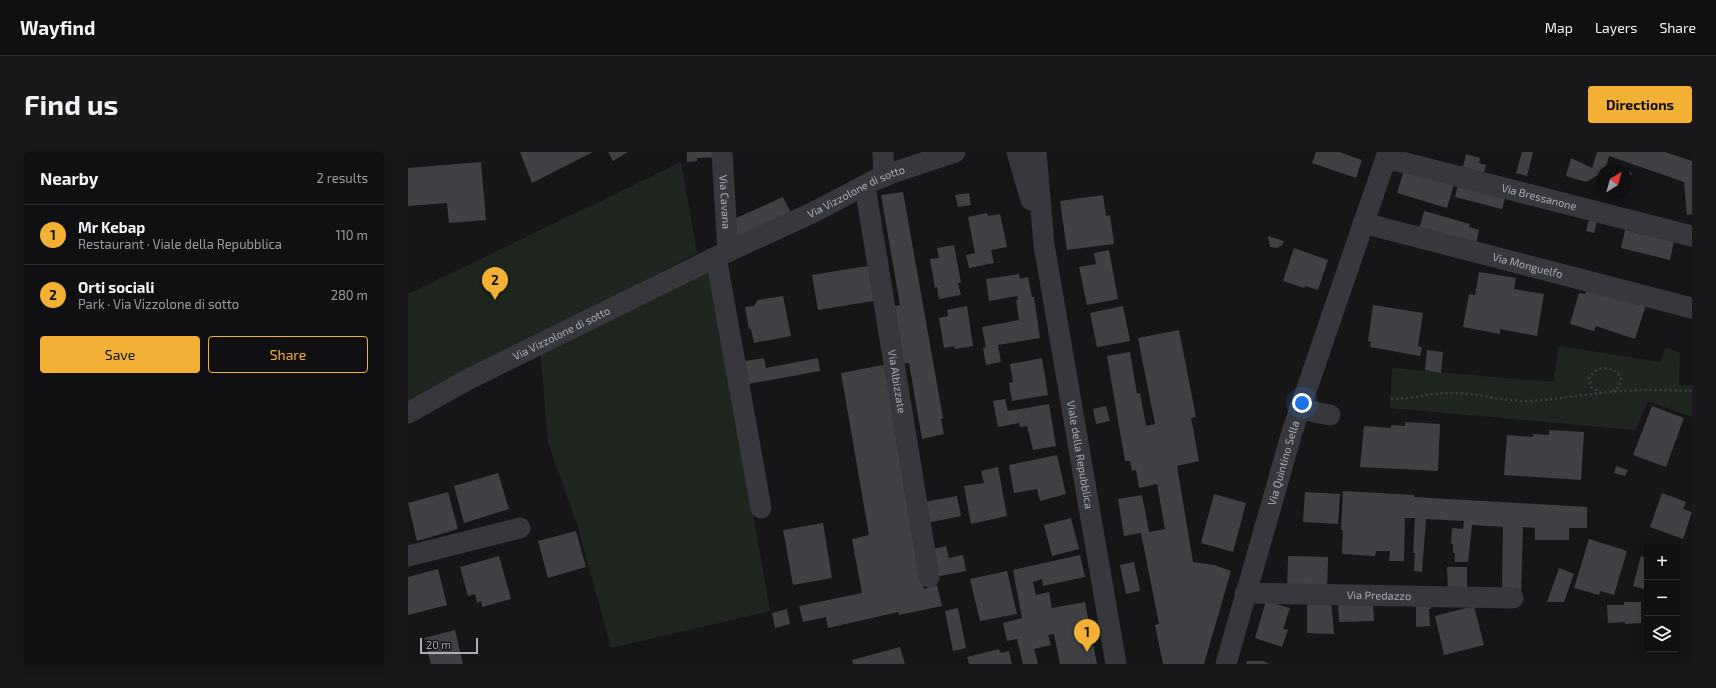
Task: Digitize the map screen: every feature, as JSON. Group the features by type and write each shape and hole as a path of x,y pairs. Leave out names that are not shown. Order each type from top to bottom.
{"street":[{"name":"Via Cavana","path":"722,152 722,255"},
{"path":"883,152 884,176"},
{"name":"Via Vizzolone di sotto","path":"408,412 474,376 722,255 814,212 884,176 954,152"},
{"name":"Viale della Repubblica","path":"1017,152 1044,245"},
{"name":"Viale della Repubblica","path":"1036,152 1044,245 1116,664"},
{"name":"Via Quintino Sella","path":"1226,664 1299,409 1387,155"},
{"name":"Via Bressanone","path":"1387,155 1692,236"},
{"name":"Via Albizzate","path":"865,186 929,577"},
{"name":"Via Monguelfo","path":"1363,224 1692,308"},
{"path":"722,255 761,508"},
{"path":"1299,409 1330,416"},
{"path":"408,556 520,528"},
{"name":"Via Predazzo","path":"1246,593 1513,598"}],"path":[{"path":"1601,393 1591,387 1589,378 1594,371 1604,368 1614,370 1621,378 1619,387 1611,392"},
{"path":"1391,399 1401,399 1436,393 1458,393 1505,400 1531,401 1643,390 1692,391"}],"shaded area":[{"path":"681,162 697,253 408,405 408,294"},
{"path":"709,264 770,611 611,648 577,524 548,443 540,349"},
{"path":"1559,346 1660,362 1666,347 1680,353 1679,385 1692,385 1692,417 1648,401 1636,430 1390,408 1392,368 1553,382"}],"building":[{"path":"520,152 593,152 532,183"},
{"path":"608,152 628,152 613,161"},
{"path":"687,152 720,152 720,157 697,158 697,161 687,162"},
{"path":"1316,152 1339,152 1362,160 1356,178 1312,163"},
{"path":"1522,152 1533,152 1527,176 1516,173"},
{"path":"1597,152 1665,152 1692,161 1692,214 1687,215 1684,182 1609,156 1607,164 1596,164 1596,176 1586,182 1566,176 1571,158 1592,168"},
{"path":"1466,154 1480,158 1479,163 1486,165 1484,173 1463,167"},
{"path":"481,162 486,220 449,223 447,203 408,206 408,168"},
{"path":"1404,170 1454,185 1447,208 1397,193"},
{"path":"1459,181 1506,195 1502,209 1455,197"},
{"path":"903,192 943,418 941,419 944,434 922,439 909,363 901,364 891,307 900,305 881,195"},
{"path":"969,193 971,205 958,207 955,195"},
{"path":"1103,195 1106,216 1110,215 1114,244 1067,250 1060,201"},
{"path":"783,197 792,215 735,241 732,220"},
{"path":"1424,211 1470,224 1469,227 1479,230 1476,244 1419,229"},
{"path":"987,213 988,216 1000,214 1007,247 991,250 994,263 969,268 966,255 975,253 968,217"},
{"path":"1590,216 1598,218 1594,233 1586,231"},
{"path":"1625,230 1674,242 1670,260 1621,248"},
{"path":"1268,236 1284,241 1282,245 1277,248 1270,247"},
{"path":"954,245 961,283 958,283 961,295 939,299 937,287 935,288 930,259 939,258 937,248"},
{"path":"1294,248 1328,260 1318,290 1305,286 1304,288 1283,281"},
{"path":"1109,250 1118,299 1087,305 1079,267 1096,264 1094,253"},
{"path":"873,265 879,300 818,310 812,275"},
{"path":"1479,272 1516,278 1514,289 1544,294 1537,336 1500,329 1500,334 1463,327 1469,294 1475,295"},
{"path":"1019,274 1020,279 1028,277 1032,297 1034,297 1040,338 998,345 1001,362 986,365 983,348 986,347 982,327 1019,320 1016,300 1018,300 1017,296 989,301 986,279"},
{"path":"1587,290 1646,305 1635,339 1596,326 1594,331 1570,324 1579,293 1585,294"},
{"path":"783,296 791,336 754,343 751,329 749,329 745,307 754,306 758,300"},
{"path":"1373,305 1423,313 1418,346 1422,347 1420,356 1370,347 1371,342 1368,341"},
{"path":"967,306 973,346 955,349 954,346 944,348 939,318 948,316 947,310"},
{"path":"1123,306 1130,341 1097,347 1090,313"},
{"path":"1179,330 1196,417 1191,418 1199,461 1177,466 1193,562 1214,565 1231,571 1204,664 1163,664 1155,625 1159,624 1141,533 1124,536 1118,499 1142,495 1149,532 1165,529 1157,484 1139,488 1136,470 1132,471 1130,461 1125,461 1107,356 1130,352 1137,394 1140,393 1146,426 1155,424 1138,338"},
{"path":"1427,350 1443,352 1441,373 1425,370"},
{"path":"764,358 766,368 818,358 820,371 748,384 745,361"},
{"path":"1042,358 1048,395 1012,401 1009,383 1013,382 1010,364"},
{"path":"888,364 922,581 924,589 937,585 942,606 899,615 898,612 828,628 826,617 803,622 799,606 862,593 852,539 869,535 841,373"},
{"path":"1005,399 1008,411 1049,404 1056,446 1033,450 1027,426 1020,427 1019,423 998,427 993,401"},
{"path":"1106,406 1110,421 1096,424 1093,409"},
{"path":"1652,406 1684,418 1666,467 1633,455"},
{"path":"1405,422 1440,424 1438,471 1360,467 1364,426 1391,428 1391,425 1405,426"},
{"path":"1549,430 1584,432 1581,480 1504,475 1507,435 1533,437 1533,434 1549,435"},
{"path":"1057,455 1066,494 1040,501 1037,489 1014,493 1009,465"},
{"path":"1616,466 1628,470 1625,476 1614,473"},
{"path":"998,467 1007,516 971,524 964,486 984,483 981,471"},
{"path":"498,473 509,509 464,523 454,486"},
{"path":"1343,491 1414,495 1414,497 1587,507 1587,528 1569,528 1569,540 1535,540 1535,528 1523,527 1521,592 1502,591 1503,527 1472,525 1468,562 1455,562 1453,544 1451,544 1452,528 1463,529 1464,521 1426,519 1422,572 1414,571 1415,553 1413,553 1415,518 1405,518 1404,561 1389,561 1390,551 1376,551 1375,556 1342,554 1343,530 1341,530"},
{"path":"448,492 458,529 417,541 408,503"},
{"path":"1305,492 1340,494 1338,524 1303,522"},
{"path":"1662,493 1686,502 1683,509 1692,512 1683,539 1650,527"},
{"path":"1214,494 1246,503 1233,552 1201,543"},
{"path":"957,496 961,516 927,523 924,502"},
{"path":"1071,518 1079,549 1052,556 1044,525"},
{"path":"823,523 832,578 793,585 783,530"},
{"path":"576,531 586,567 548,578 538,541"},
{"path":"1589,539 1627,551 1614,595 1600,591 1599,595 1574,588"},
{"path":"946,546 949,558 963,555 966,571 935,577 929,550"},
{"path":"1080,555 1085,577 1043,586 1042,579 1033,582 1036,595 1049,592 1052,608 1085,602 1097,664 1060,664 1054,634 1048,635 1051,645 1034,649 1038,664 1023,664 1017,639 1007,641 1003,623 1022,618 1013,570"},
{"path":"499,556 511,599 482,607 481,601 477,603 475,594 468,596 460,567"},
{"path":"1288,556 1328,557 1327,589 1287,588"},
{"path":"1641,556 1644,557 1644,589 1633,586"},
{"path":"1134,562 1140,591 1126,594 1120,565"},
{"path":"1447,567 1467,567 1467,591 1448,591"},
{"path":"1559,568 1574,574 1564,602 1547,602"},
{"path":"438,569 447,605 408,615 408,577"},
{"path":"1007,571 1017,614 980,621 970,579"},
{"path":"1307,598 1331,599 1334,634 1307,633"},
{"path":"1266,601 1290,608 1283,629 1288,630 1282,647 1255,638"},
{"path":"1416,601 1431,601 1431,609 1429,609 1430,626 1416,627"},
{"path":"1373,602 1374,621 1339,622 1338,603"},
{"path":"1624,602 1641,602 1641,623 1608,623 1607,605 1624,605"},
{"path":"1474,606 1484,645 1444,655 1435,616"},
{"path":"958,608 966,648 953,651 945,611"},
{"path":"787,609 790,624 775,628 772,613"},
{"path":"455,630 463,664 431,664 424,638"},
{"path":"900,647 905,664 853,664 852,660"},
{"path":"999,649 1001,653 1009,651 1012,664 969,664 967,657"},
{"path":"1247,661 1263,661 1270,664 1246,664"}],"place":[{"name":"Orti sociali","path":"495,300"},
{"name":"Mr Kebap","path":"1087,652"}]}
